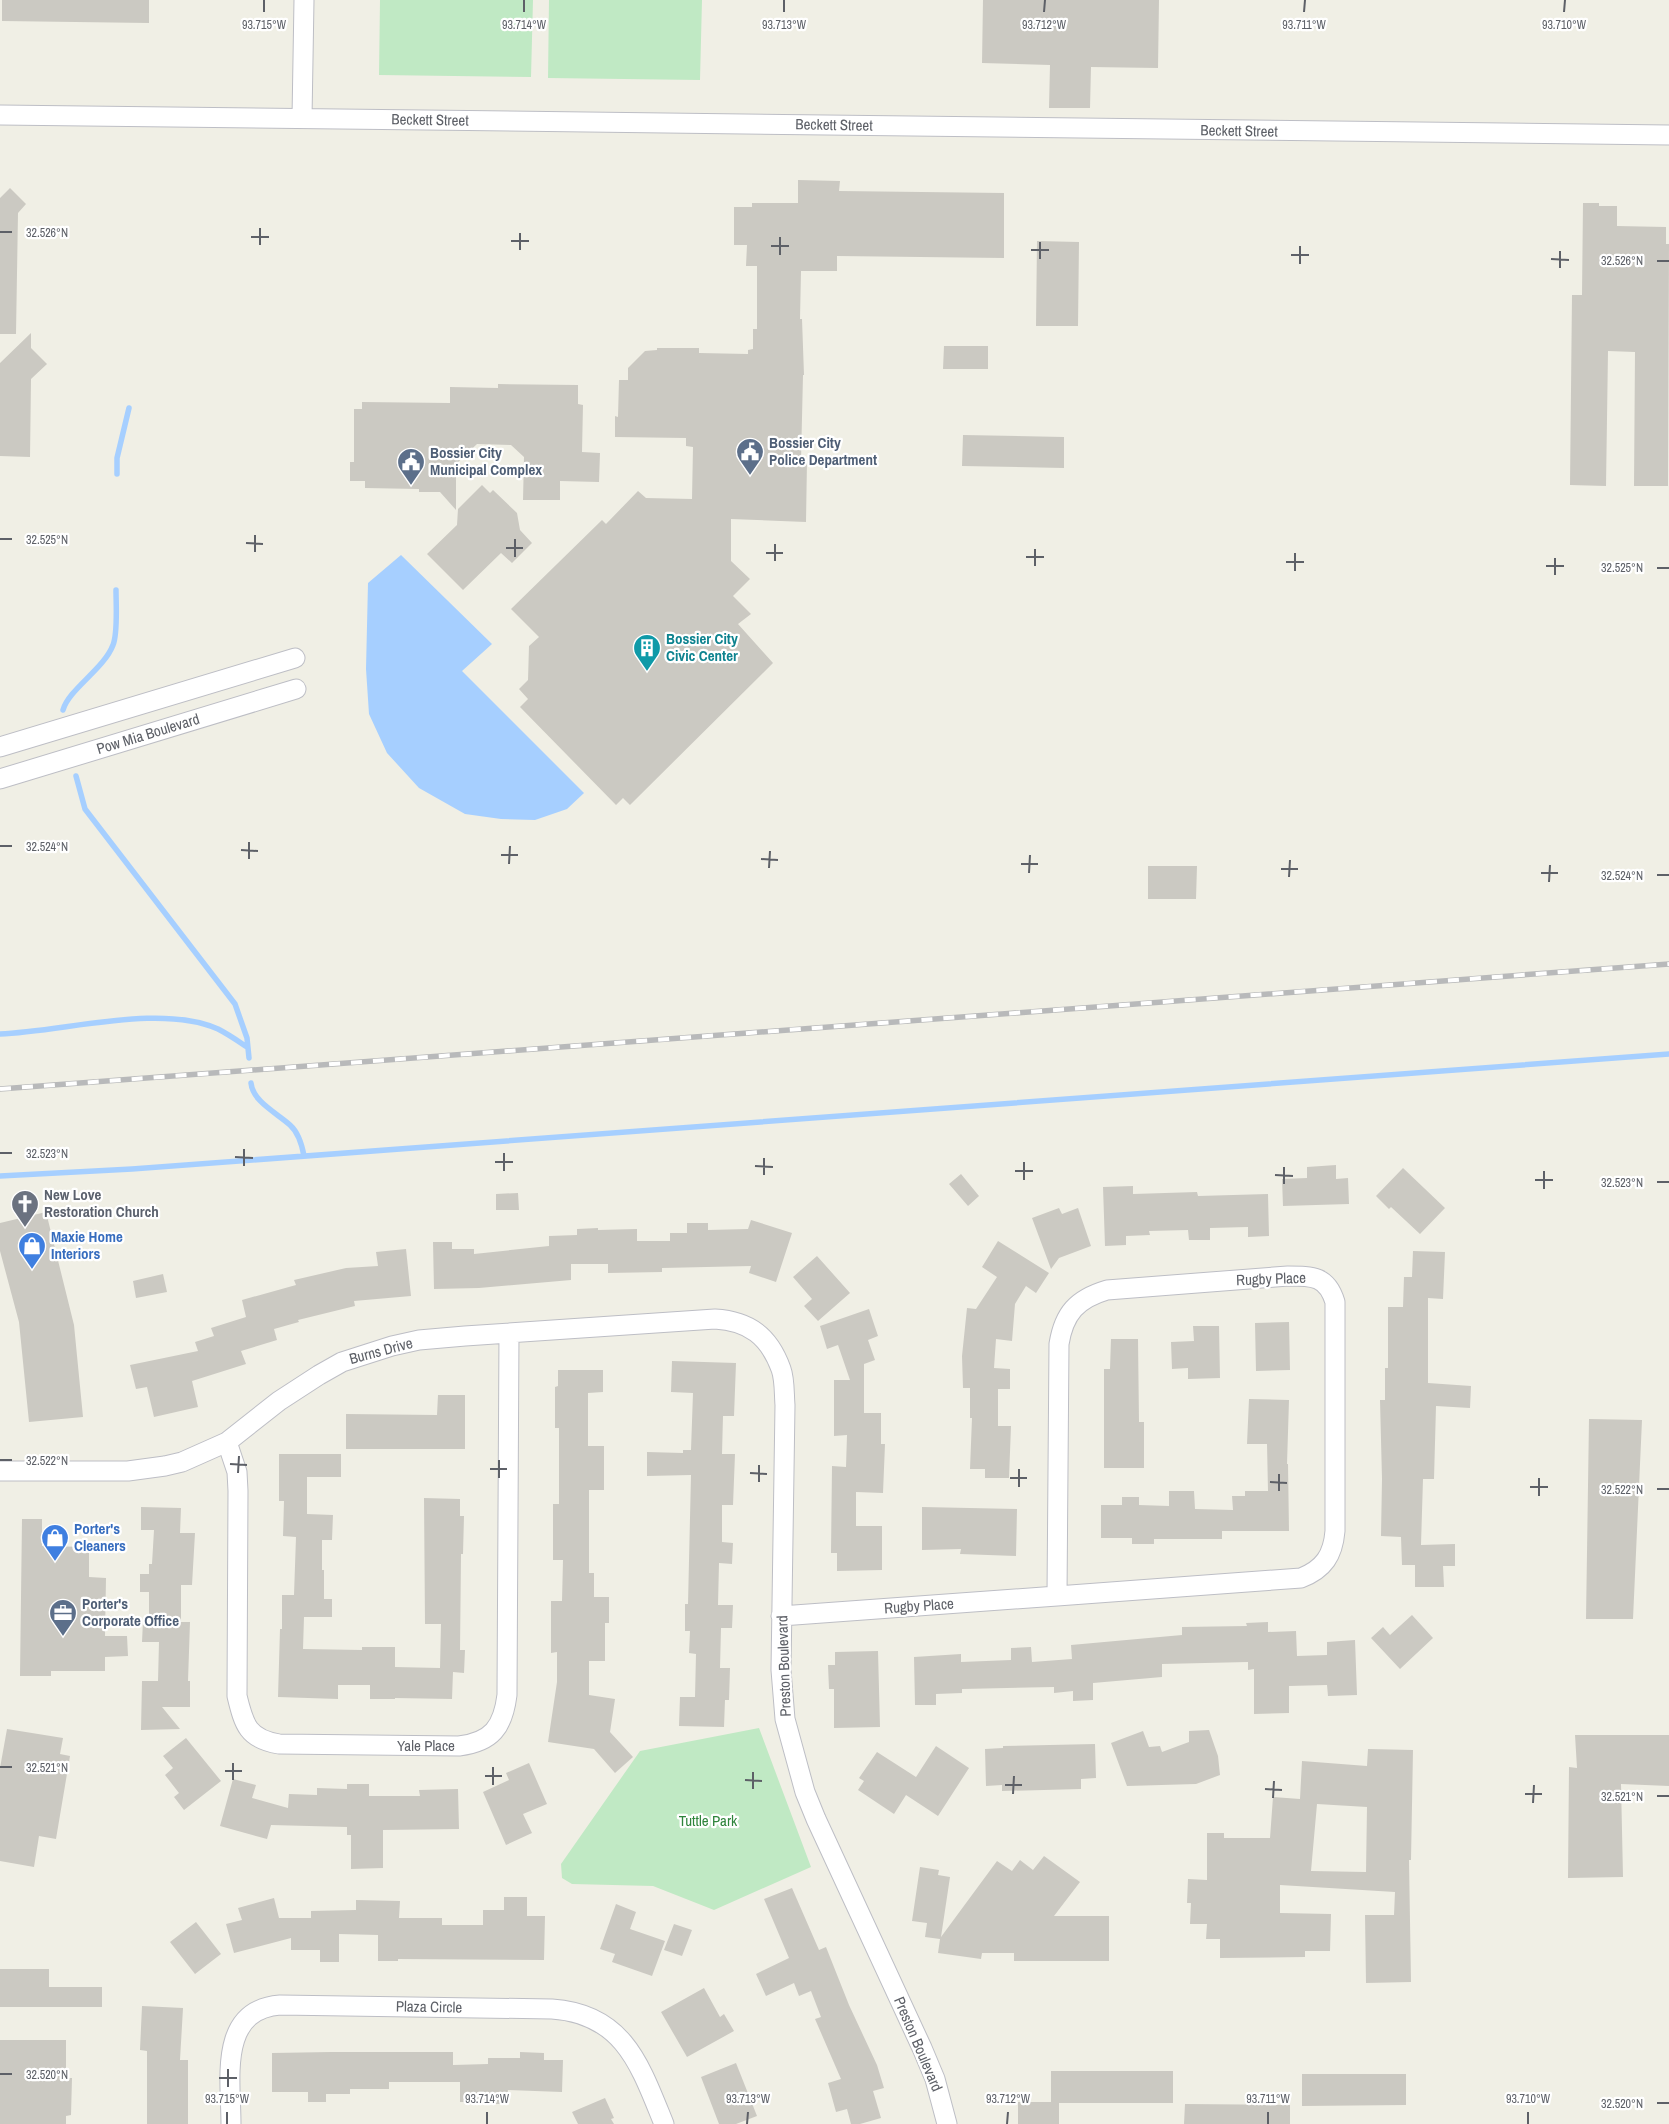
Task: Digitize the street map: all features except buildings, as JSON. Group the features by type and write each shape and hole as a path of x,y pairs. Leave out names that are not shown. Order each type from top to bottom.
{"street":[{"path":"302,118 304,0"},
{"name":"Beckett Street","path":"0,115 1669,135"},
{"name":"Pow Mia Boulevard","path":"0,747 295,658"},
{"name":"Pow Mia Boulevard","path":"0,779 296,689"},
{"name":"Rugby Place","path":"781,1616 1057,1596 1301,1578 1312,1574 1327,1562 1332,1550 1335,1530 1336,1302 1325,1282 1316,1278 1288,1276 1122,1288 1091,1295 1072,1311 1065,1320 1058,1344 1057,1596"},
{"name":"Burns Drive","path":"0,1471 107,1472 148,1469 182,1462 227,1442 301,1385 342,1362 367,1352 419,1340 715,1319 745,1324 759,1333"},
{"name":"Yale Place","path":"227,1442 237,1472 238,1491 237,1696 241,1711 252,1733 258,1739 279,1744 459,1746 474,1744 485,1739 499,1724 503,1716 507,1695 509,1333"},
{"name":"Preston Boulevard","path":"759,1333 773,1352 782,1371 785,1405 781,1616 781,1670 785,1719 805,1792 922,2048 935,2079 947,2124"},
{"name":"Plaza Circle","path":"231,2124 231,2053 237,2030 246,2018 253,2013 263,2008 280,2005 552,2009 582,2013 599,2020 612,2029 621,2040 642,2074 664,2124"}],"green space":[{"path":"380,0 533,0 531,77 379,75"},
{"path":"549,0 702,0 700,80 548,78"},
{"name":"Tuttle Park","path":"759,1728 811,1867 714,1910 653,1886 572,1884 562,1878 561,1864 640,1751"}],"water":[{"path":"401,555 492,644 462,671 584,793 567,809 535,820 501,819 465,814 419,788 387,753 369,714 366,669 368,583"}],"waterway":[{"path":"117,474 117,458 129,408"},
{"path":"63,710 72,694 109,654 113,645 116,626 116,590"},
{"path":"76,776 85,809 235,1004 247,1038 249,1058"},
{"path":"0,1034 111,1021 168,1019 195,1022 218,1029 247,1047"},
{"path":"0,1176 132,1169 1669,1054"},
{"path":"251,1083 256,1096 266,1107 290,1125 296,1132 304,1156"}],"railway":[{"path":"0,1089 1669,964"}],"place":[{"name":"Bossier City Police Department","path":"750,476"},
{"name":"Bossier City Municipal Complex","path":"411,486"},
{"name":"Bossier City Civic Center","path":"647,672"},
{"name":"New Love Restoration Church","path":"25,1228"},
{"name":"Maxie Home Interiors","path":"32,1270"},
{"name":"Porter's Cleaners","path":"55,1562"},
{"name":"Porter's Corporate Office","path":"63,1637"}]}
